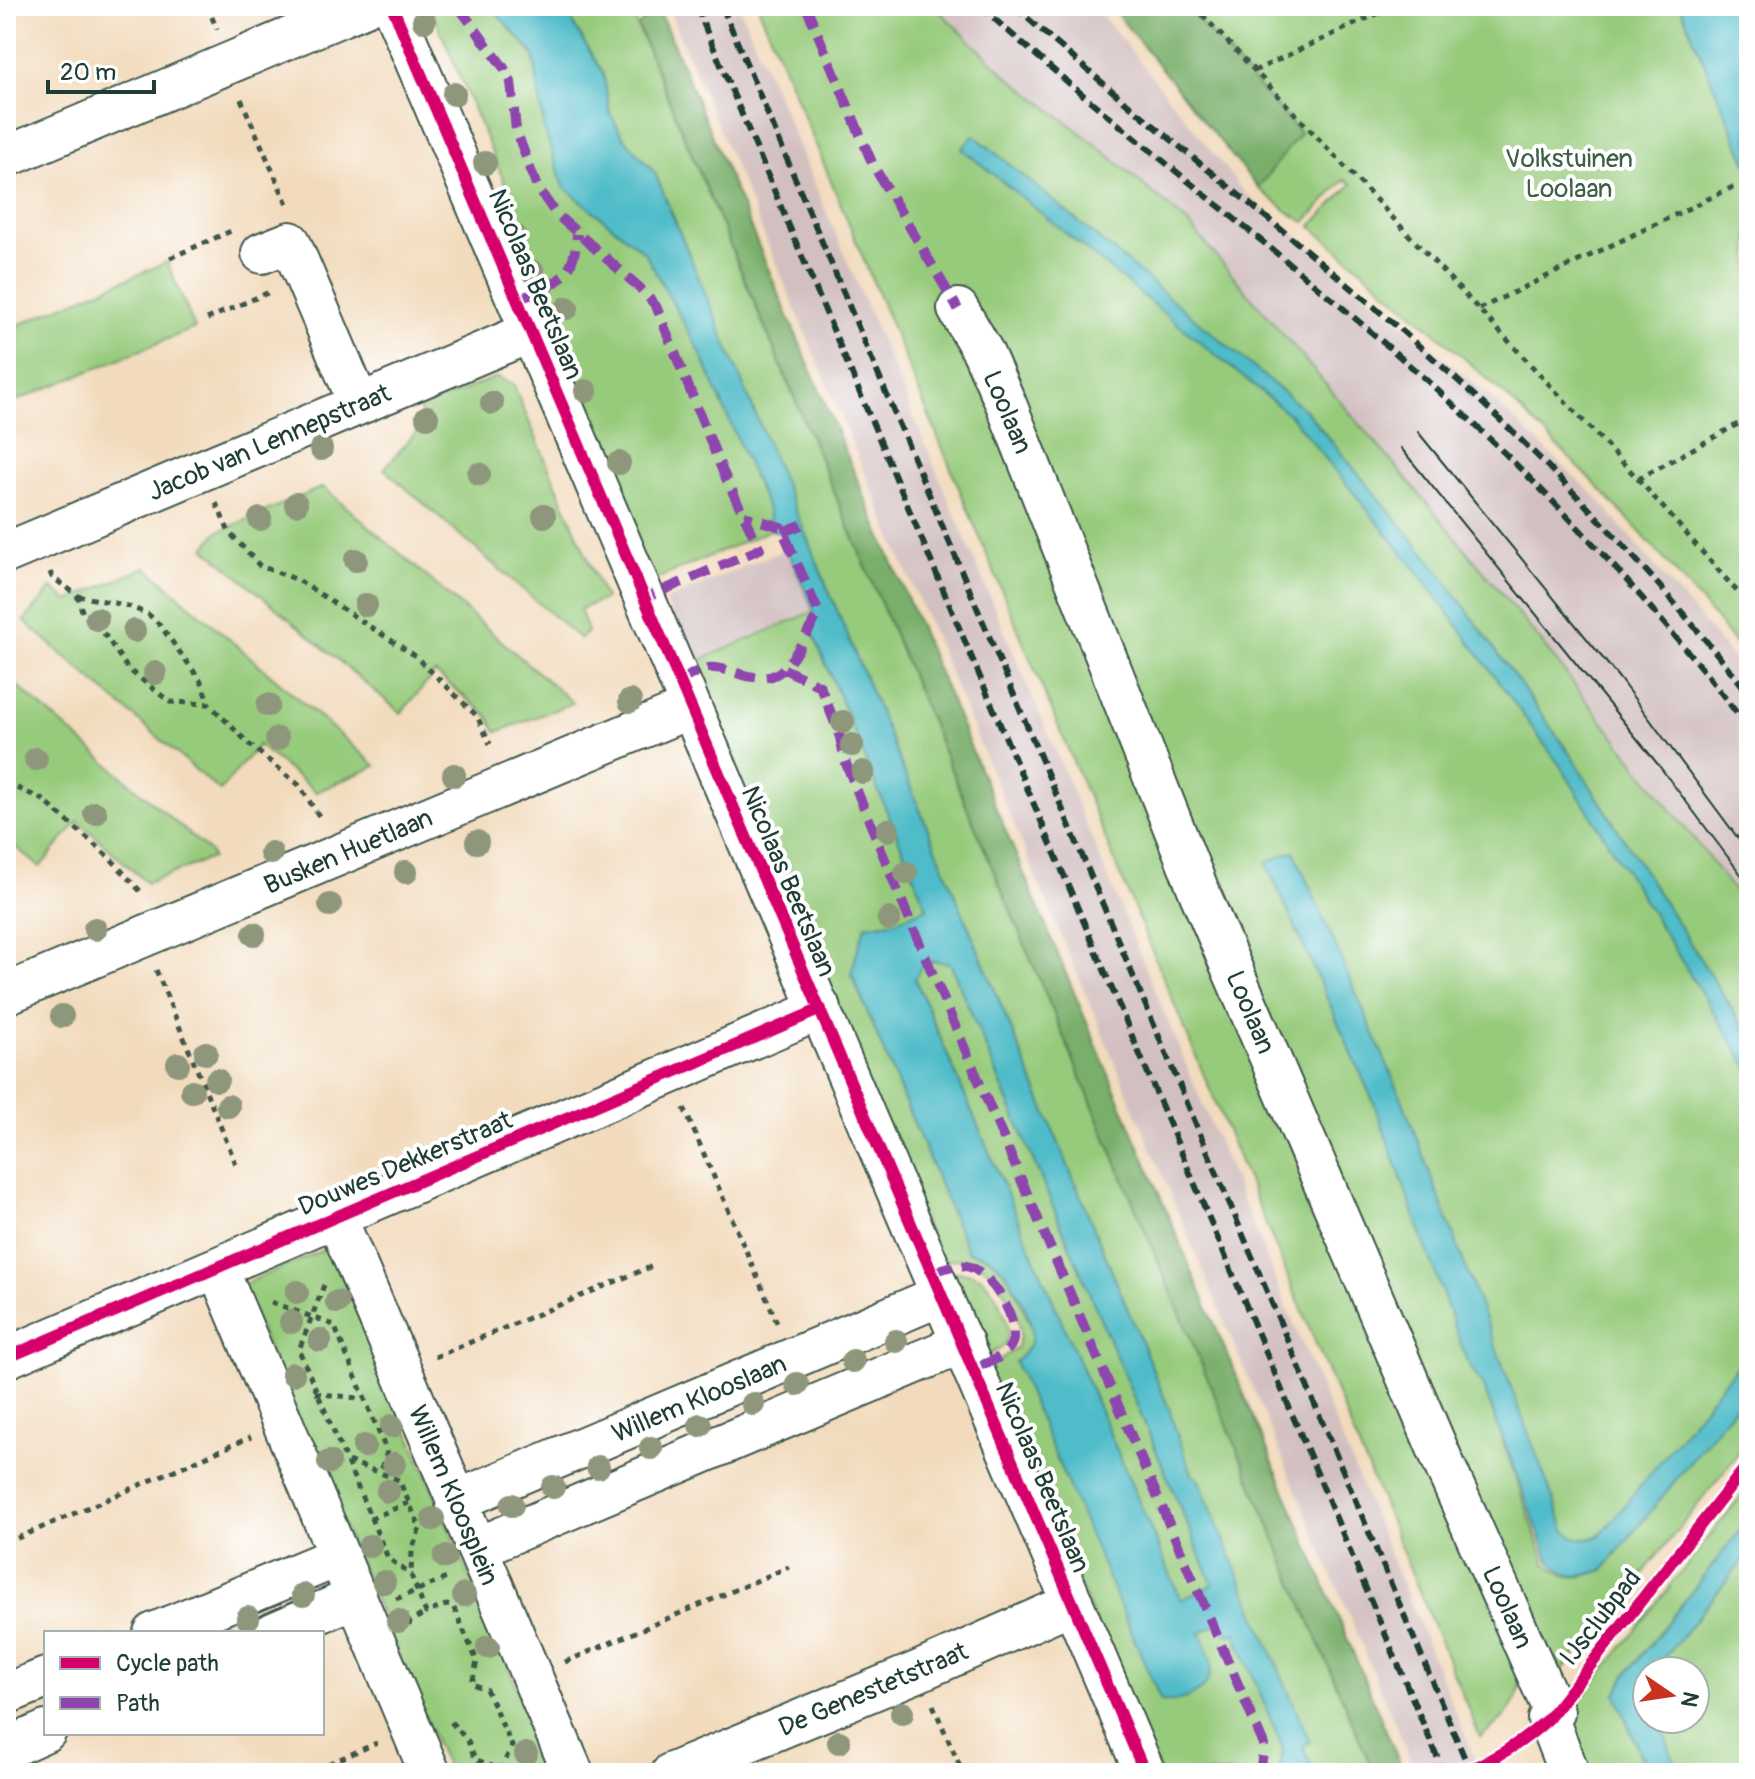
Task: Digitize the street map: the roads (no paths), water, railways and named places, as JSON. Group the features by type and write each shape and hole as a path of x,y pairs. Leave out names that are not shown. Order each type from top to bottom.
{"street":[{"path":"6,157 365,6"},
{"name":"Nicolaas Beetslaan","path":"392,6 1145,1773"},
{"path":"262,253 290,242 359,404"},
{"name":"Loolaan","path":"958,309 983,352 1006,404 1200,894 1551,1715 1569,1773"},
{"name":"Jacob van Lennepstraat","path":"21,546 533,331"},
{"name":"Busken Huetlaan","path":"6,994 690,708"},
{"name":"Douwes Dekkerstraat","path":"6,1358 222,1276 340,1226 670,1074 821,1009"},
{"name":"Willem Kloosplein","path":"340,1226 573,1773"},
{"path":"222,1276 268,1422 339,1556 430,1773"},
{"name":"Willem Klooslaan","path":"453,1493 792,1359 942,1295"},
{"name":"Willem Klooslaan","path":"480,1556 963,1343"},
{"path":"159,1631 339,1556"},
{"name":"De Genestetstraat","path":"672,1773 917,1672 1073,1603"},
{"path":"279,1631 360,1605"},
{"path":"6,1694 44,1679"},
{"path":"6,1749 44,1732"}],"water":[{"path":"490,6 567,6 575,27 603,73 610,113 623,137 655,173 1170,1411 1193,1476 1198,1479 1310,1742 1303,1746 1314,1773 1279,1773 1283,1749 1235,1633 1227,1635 1218,1623 1200,1633 1210,1660 1208,1681 1187,1697 1161,1701 1015,1362 1031,1342 1026,1310 999,1265 986,1256 968,1252 851,973 865,926 892,922 927,908 813,633 814,611 780,533 771,530 768,511 700,352 645,253 564,187 544,129 534,55","holes":["933,961 950,963 1213,1585 1181,1600 915,979 920,969"]},
{"path":"1680,6 1732,6 1749,49 1749,168"},
{"path":"974,135 1307,412 1438,570 1572,757 1749,1036 1749,1069 1561,767 1423,578 1291,416 962,149"},
{"path":"1294,851 1400,1094 1565,1530 1582,1539 1601,1535 1749,1351 1749,1389 1603,1570 1574,1576 1562,1572 1549,1561 1484,1388 1467,1361 1374,1103 1266,862"},
{"path":"1749,1519 1749,1553 1667,1655 1642,1655"},
{"path":"1631,1669 1631,1731 1616,1694"},
{"path":"1633,1735 1664,1735 1679,1773 1648,1773"}],"tram line":[{"path":"1418,432 1619,678 1749,853"},
{"path":"1401,448 1660,767 1749,885"}],"railway":[{"path":"696,6 1444,1773"},
{"path":"722,6 1471,1773"},
{"path":"980,6 1092,103 1378,338 1477,426 1599,550 1676,638 1749,729"},
{"path":"1014,6 1118,96 1331,270 1478,399 1600,520 1676,605 1749,694"}],"park label":[{"name":"Volkstuinen Loolaan","path":"1569,173"}]}
